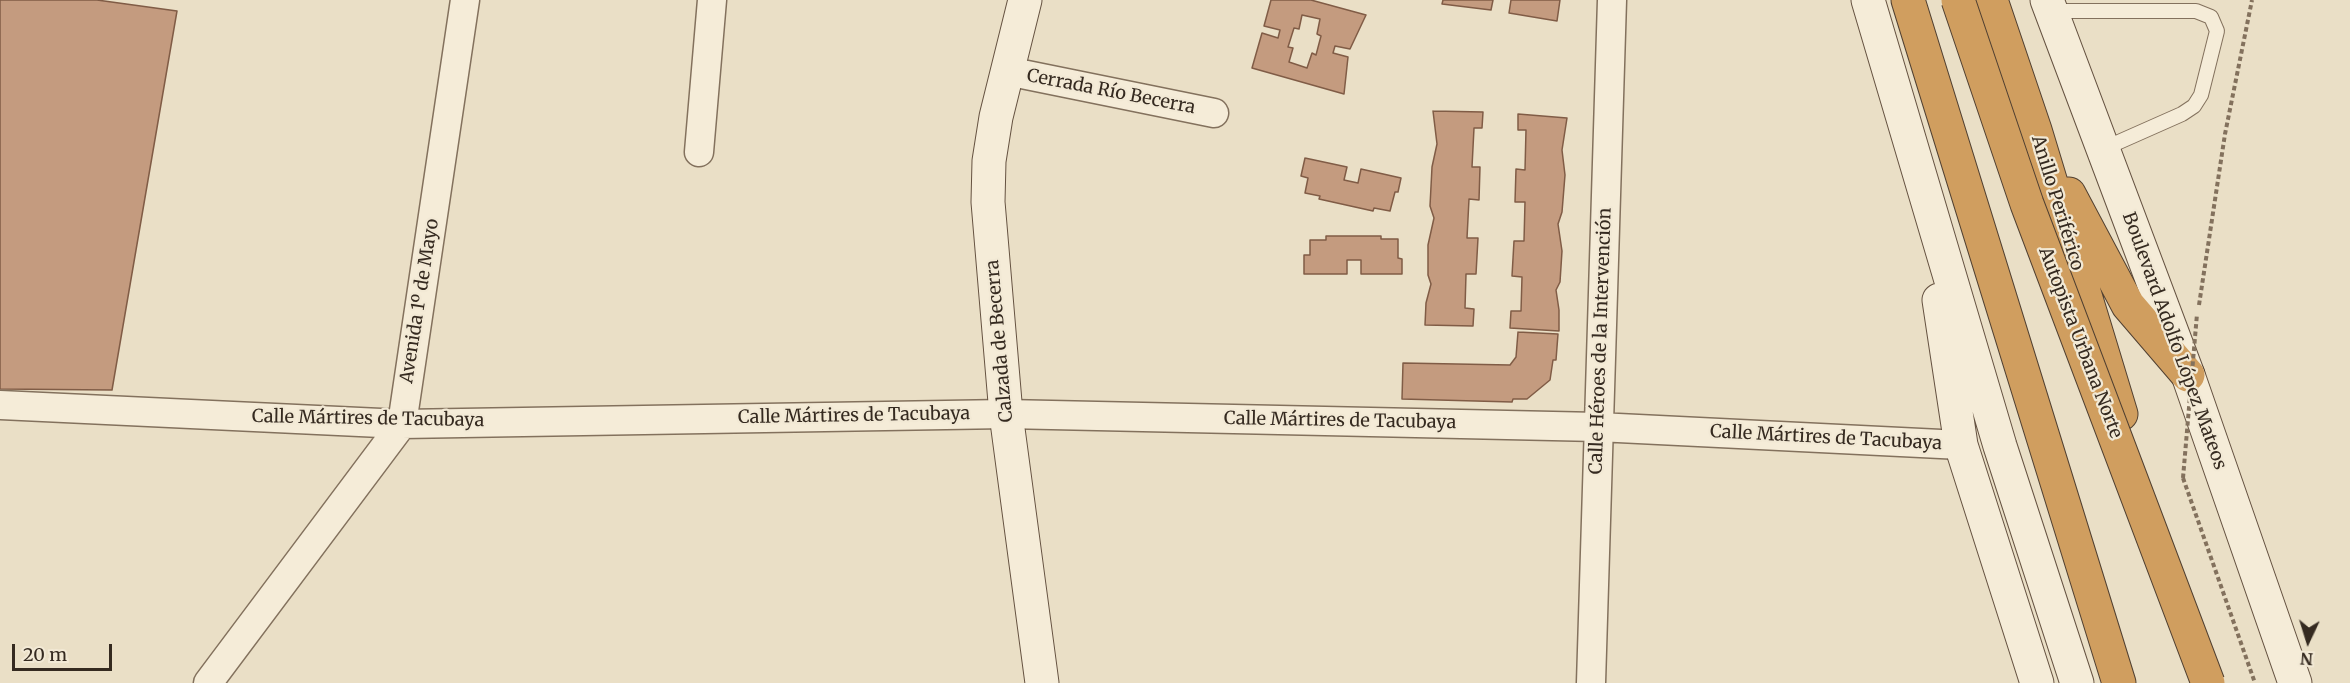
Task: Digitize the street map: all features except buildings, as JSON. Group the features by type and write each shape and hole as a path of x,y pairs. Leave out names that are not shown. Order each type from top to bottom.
{"highway":[{"path":"1908,0 2119,683"},
{"name":"Autopista Urbana Norte","path":"1930,0 1956,80 2133,683"},
{"name":"Autopista Urbana Norte","path":"1958,0 2027,204 2208,683"},
{"name":"Anillo Periférico","path":"1991,0 2035,130 2202,683"},
{"path":"2035,130 2128,305 2188,375"}],"main road":[{"name":"Calzada de Becerra","path":"1025,0 1007,71 989,161 988,201 1006,414 1042,683"},
{"path":"1861,0 1922,183 2000,446 2077,683"},
{"name":"Boulevard Adolfo López Mateos","path":"2049,5 2188,375 2295,683"},
{"path":"1922,183 1960,445 2037,683"}],"street":[{"name":"Avenida 1º de Mayo","path":"208,683 402,424 465,0"},
{"path":"699,152 712,0"},
{"name":"Calle Héroes de la Intervención","path":"1592,683 1612,0"},
{"name":"Cerrada Río Becerra","path":"1007,71 1214,112"},
{"name":"Calle Mártires de Tacubaya","path":"0,405 402,424 1006,414 1598,427 1960,445"}],"lane":[{"path":"2049,5 2196,10 2211,16 2217,31 2201,95 2194,106 2182,114 2103,149"}],"path":[{"path":"2252,0 2225,134 2197,314 2183,478 2255,683"}]}
